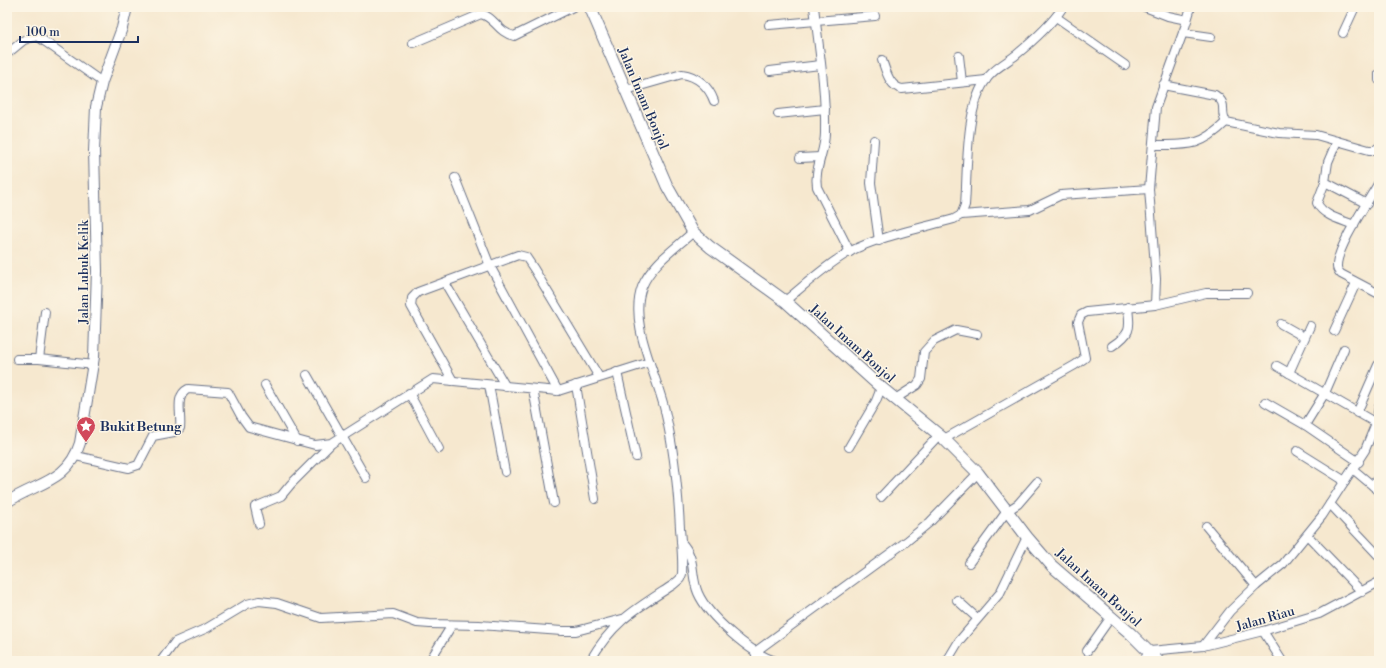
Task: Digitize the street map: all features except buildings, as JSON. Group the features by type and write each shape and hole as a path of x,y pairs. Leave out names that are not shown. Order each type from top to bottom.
{"main road":[{"name":"Jalan Imam Bonjol","path":"590,7 667,186 693,232 710,247 785,301 881,388 942,437 978,472 1027,537 1068,581 1150,651 1158,661"}],"street":[{"name":"Jalan Lubuk Kelik","path":"7,502 65,471 76,456 84,426 94,365 97,272 95,117 97,97 117,44 127,7"},
{"path":"413,43 481,14 491,19 501,31 514,36 573,7"},
{"path":"814,7 825,109 825,135 815,178 817,187 850,252"},
{"path":"961,215 966,205 974,105 986,80 991,74 1016,55 1056,17 1063,7"},
{"path":"1146,7 1168,16 1187,20"},
{"path":"1154,305 1156,279 1149,189 1156,107 1191,7"},
{"path":"1343,33 1355,7"},
{"path":"769,25 875,16"},
{"path":"1056,17 1125,66"},
{"path":"1183,33 1211,38"},
{"path":"7,54 24,40 37,36 102,82"},
{"path":"958,56 962,82"},
{"path":"882,60 889,79 898,88 986,80"},
{"path":"770,70 820,65"},
{"path":"626,90 682,74 689,75 708,88 714,101"},
{"path":"1379,74 1379,80"},
{"path":"1163,85 1215,95 1221,99 1224,106 1224,118 1226,122"},
{"path":"778,114 825,109"},
{"path":"1226,122 1279,133 1316,135 1369,150 1375,150 1379,147"},
{"path":"1153,145 1192,144 1209,138 1226,122"},
{"path":"874,140 871,183 879,241"},
{"path":"1337,141 1328,162 1325,182 1317,204 1327,214 1354,225"},
{"path":"800,158 820,157"},
{"path":"454,178 490,266 558,390"},
{"path":"1325,182 1367,204"},
{"path":"1378,184 1354,225 1340,253 1337,268 1341,274 1379,294"},
{"path":"785,301 824,270 850,252 879,241 954,219 961,215 1030,210 1061,194 1149,189"},
{"path":"590,661 612,630 622,619 680,579 682,568 677,475 665,409 639,324 638,302 643,286 660,263 693,232"},
{"path":"453,380 411,306 412,298 418,292 518,255 526,257 599,377"},
{"path":"445,283 506,387"},
{"path":"1334,331 1356,283"},
{"path":"880,497 942,437 1075,365 1085,358 1078,322 1081,315 1087,312 1128,307 1140,308 1206,293 1247,293"},
{"path":"1112,346 1128,333 1130,329 1128,307"},
{"path":"39,359 45,312"},
{"path":"1281,324 1304,337"},
{"path":"1289,373 1310,326"},
{"path":"895,399 917,385 921,379 924,352 934,341 956,330 977,334"},
{"path":"1305,425 1325,393 1344,349"},
{"path":"17,359 39,359 94,365"},
{"path":"259,524 255,507 281,496 332,443 433,379 506,387 558,390 650,362"},
{"path":"1357,414 1378,365"},
{"path":"1277,366 1325,393 1357,414 1376,423"},
{"path":"617,372 636,456"},
{"path":"307,375 366,478"},
{"path":"265,384 297,441"},
{"path":"489,385 505,472"},
{"path":"576,385 595,499"},
{"path":"849,447 876,401 881,388"},
{"path":"76,456 129,468 138,465 153,436 174,432 180,428 180,397 182,392 188,389 228,392 241,416 249,427 315,445 332,443"},
{"path":"533,389 554,502"},
{"path":"409,393 439,449"},
{"path":"1265,402 1305,425 1358,462"},
{"path":"1203,646 1230,611 1256,586 1283,564 1308,536 1354,470 1376,423 1379,407"},
{"path":"1297,451 1345,481"},
{"path":"1354,470 1376,488 1379,478"},
{"path":"755,652 907,541 930,522 978,472"},
{"path":"969,563 1007,511 1018,504 1037,482"},
{"path":"1330,504 1379,556"},
{"path":"1206,526 1256,586"},
{"path":"1308,536 1362,592"},
{"path":"947,661 959,641 977,618 991,605 1000,592 1027,537"},
{"path":"681,542 688,549 693,562 698,593 706,605 739,641 755,652 776,661"},
{"name":"Jalan Riau","path":"1150,651 1203,646 1263,631 1319,614 1379,582"},
{"path":"956,600 977,618"},
{"path":"161,661 175,642 207,628 247,604 259,601 277,603 321,618 393,614 417,623 562,631 576,631 622,619"},
{"path":"1086,651 1111,617"},
{"path":"432,657 452,625"},
{"path":"1263,631 1282,661"},
{"path":"1143,661 1150,651"},
{"path":"755,652 758,661"}],"place":[{"name":"Bukit Betung","path":"86,443"}]}
